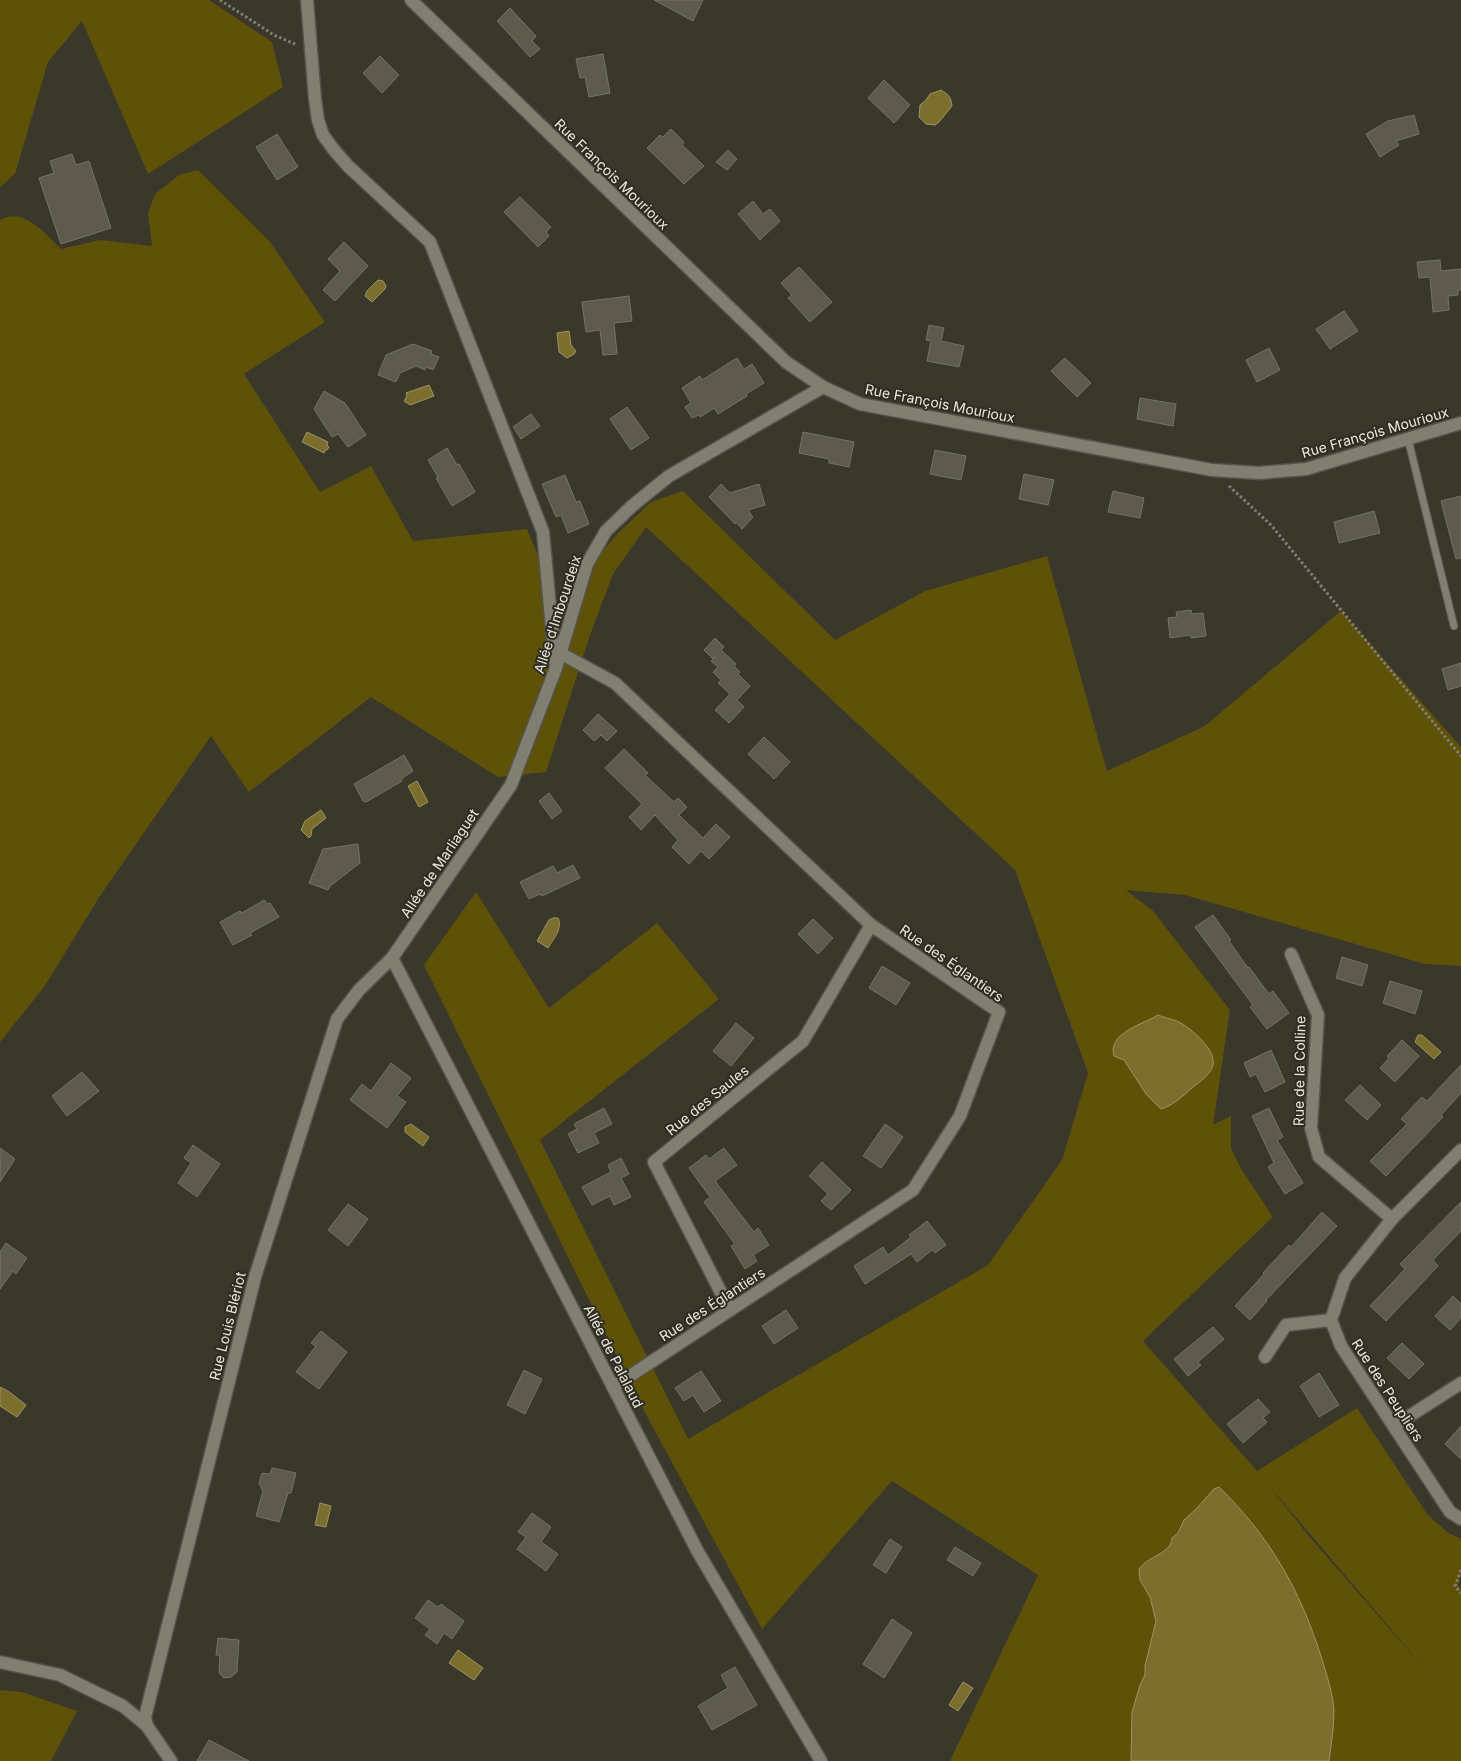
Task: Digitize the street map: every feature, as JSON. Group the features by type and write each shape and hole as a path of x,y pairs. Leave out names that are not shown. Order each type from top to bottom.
{"street":[{"path":"307,0 314,99 323,135 348,166 430,242 543,532 556,668"},
{"name":"Rue François Mourioux","path":"411,0 786,362 823,387 860,404 1212,470 1259,473 1306,469 1461,423"},
{"name":"Allée d'Imbourdeix","path":"511,785 556,668 587,564 606,530 669,476 823,387"},
{"name":"Rue des Églantiers","path":"560,653 615,683 871,925 999,1012 960,1116 913,1190 613,1387"},
{"name":"Allée de Marliaguet","path":"392,958 511,785"},
{"name":"Rue des Saules","path":"730,1310 654,1162 803,1041 871,925"},
{"name":"Rue de la Colline","path":"1291,954 1318,1015 1311,1128 1319,1157 1392,1219"},
{"name":"Allée de Palalaud","path":"392,958 698,1552 822,1761"},
{"name":"Rue Louis Blériot","path":"148,1726 144,1717 255,1277 337,1018 359,990 392,958"},
{"path":"1265,1357 1286,1325 1332,1320 1345,1278 1392,1219 1461,1150"},
{"name":"Rue des Peupliers","path":"1332,1320 1341,1346 1450,1512 1461,1519"},
{"path":"1394,1426 1461,1383"},
{"path":"0,1662 60,1675 123,1706 148,1726 171,1761"}],"lane":[{"path":"1408,439 1454,626"}],"path":[{"path":"220,0 274,35 290,43 310,49"},
{"path":"1212,470 1271,525 1461,756"},
{"path":"1461,1570 1455,1586 1461,1593"}],"shaded area":[{"path":"0,0 209,0 272,42 283,87 148,174 82,21 48,62 15,174 0,187"},
{"path":"941,90 949,96 952,106 935,125 926,124 919,117 920,105 930,94"},
{"path":"198,170 270,242 325,322 244,374 320,492 371,466 413,541 527,529 559,606 616,535 651,502 683,491 835,640 925,591 1047,556 1107,771 1205,726 1341,611 1461,747 1461,966 1425,964 1185,895 1126,890 1153,911 1230,1010 1213,1125 1231,1116 1231,1148 1240,1167 1273,1217 1143,1341 1257,1471 1357,1408 1427,1514 1447,1532 1461,1539 1461,1576 1458,1585 1461,1589 1461,1761 950,1761 1038,1575 892,1481 762,1629 643,1409 424,965 476,892 549,1008 657,923 719,999 540,1140 688,1439 988,1265 1062,1160 1088,1073 1015,870 646,527 613,574 590,635 546,772 498,777 371,697 249,792 211,736 100,896 44,987 0,1042 0,220 9,217 26,219 61,249 100,240 152,246 148,213 155,194 179,175","holes":["1270,1487 1436,1682 1308,1535"]},
{"path":"378,280 383,281 386,286 372,302 365,296 367,291"},
{"path":"569,331 571,345 576,351 567,358 559,352 557,333"},
{"path":"429,385 434,396 410,405 404,401 407,396 406,393"},
{"path":"307,432 328,442 327,445 329,447 324,453 302,442"},
{"path":"417,781 428,802 419,807 408,786"},
{"path":"321,810 326,818 312,829 309,838 301,830 305,821"},
{"path":"558,918 559,926 548,948 537,941 549,920"},
{"path":"1158,1015 1177,1021 1196,1034 1208,1048 1213,1062 1212,1068 1204,1079 1178,1100 1161,1109 1146,1094 1124,1060 1114,1056 1113,1048 1121,1035"},
{"path":"1418,1035 1422,1035 1441,1052 1434,1059 1415,1042"},
{"path":"411,1124 429,1137 423,1146 405,1132 405,1127"},
{"path":"0,1387 26,1405 17,1417 0,1406"},
{"path":"1219,1487 1268,1545 1293,1586 1303,1608 1321,1656 1331,1690 1334,1724 1329,1761 1131,1761 1132,1712 1145,1675 1145,1666 1156,1621 1150,1597 1140,1580 1139,1569 1148,1560 1168,1548 1184,1520 1214,1489"},
{"path":"320,1503 331,1506 326,1527 315,1525"},
{"path":"458,1650 483,1668 474,1680 449,1663"},
{"path":"963,1682 973,1688 958,1711 949,1705"},
{"path":"0,1690 22,1692 77,1711 51,1761 0,1761"}],"building":[{"path":"654,0 703,0 693,21"},
{"path":"510,8 536,36 532,41 540,49 530,57 497,21"},
{"path":"603,54 610,93 589,97 585,77 580,78 576,59"},
{"path":"380,56 399,75 382,93 363,73"},
{"path":"884,80 910,105 894,123 868,98"},
{"path":"1414,115 1419,134 1396,141 1399,145 1380,157 1366,134 1388,121"},
{"path":"671,129 684,142 682,145 704,166 684,184 647,148 660,135 663,137"},
{"path":"277,134 298,167 277,180 256,147"},
{"path":"728,150 737,159 727,170 716,162"},
{"path":"72,154 76,165 89,161 111,228 61,244 39,178 54,173 50,161"},
{"path":"520,197 551,227 546,232 549,236 538,247 504,212"},
{"path":"753,201 763,214 770,209 780,221 760,240 738,214"},
{"path":"344,242 368,266 335,301 323,290 340,271 328,259"},
{"path":"1440,260 1441,271 1461,269 1461,290 1458,290 1458,295 1448,296 1449,310 1433,312 1430,277 1419,278 1417,262"},
{"path":"799,267 832,302 810,322 788,298 792,295 781,283"},
{"path":"629,296 632,321 614,323 617,354 603,355 600,330 586,332 582,302"},
{"path":"1344,311 1358,331 1330,349 1316,329"},
{"path":"929,325 944,328 941,341 964,346 959,367 927,361 931,341 926,340"},
{"path":"413,344 432,351 431,354 439,357 433,370 426,367 425,370 416,366 400,373 396,382 378,375 386,355"},
{"path":"1269,348 1280,370 1257,382 1246,360"},
{"path":"737,358 744,369 752,364 764,383 718,414 714,408 700,417 699,415 692,418 685,407 691,403 682,388 700,376 702,380"},
{"path":"1065,358 1091,383 1077,397 1051,371"},
{"path":"324,391 345,403 366,435 348,447 338,434 332,437 314,409"},
{"path":"1140,398 1176,404 1173,426 1137,419"},
{"path":"627,407 649,438 631,450 610,419"},
{"path":"531,414 540,426 521,439 513,427"},
{"path":"803,432 854,442 849,467 829,463 829,459 799,453"},
{"path":"447,448 457,465 459,464 475,492 452,506 428,460"},
{"path":"935,450 966,456 961,480 930,474"},
{"path":"1024,474 1054,480 1048,505 1019,499"},
{"path":"565,475 576,502 580,501 589,524 568,533 561,515 556,517 542,484"},
{"path":"721,484 730,493 759,484 765,505 748,510 753,517 742,529 709,497"},
{"path":"1113,491 1144,498 1140,518 1108,512"},
{"path":"1461,496 1461,558 1456,559 1441,501"},
{"path":"1374,511 1380,533 1339,543 1334,522"},
{"path":"1191,610 1192,614 1203,613 1206,636 1191,638 1190,635 1170,638 1168,618 1177,617 1176,612"},
{"path":"715,638 724,647 721,650 736,664 734,666 740,672 738,674 750,686 737,700 744,707 729,723 715,710 730,694 718,683 721,680 713,672 718,667 711,661 713,659 704,650"},
{"path":"1461,663 1461,686 1448,690 1442,669"},
{"path":"598,714 617,731 607,741 601,735 594,741 583,730"},
{"path":"764,737 790,762 774,779 748,754"},
{"path":"624,749 648,773 645,775 674,802 678,798 687,807 679,815 703,838 716,824 730,837 709,859 701,851 689,864 672,847 678,840 655,815 641,830 629,817 642,804 605,768"},
{"path":"404,755 413,771 401,779 402,781 366,802 363,801 354,784"},
{"path":"549,793 562,811 552,819 539,801"},
{"path":"358,844 360,863 330,886 328,890 309,883 323,849"},
{"path":"573,865 580,878 542,896 540,894 529,899 520,882 553,866 557,873"},
{"path":"264,900 268,904 270,903 279,917 233,945 220,922 240,911 242,913"},
{"path":"1213,915 1248,968 1269,994 1273,991 1289,1013 1267,1029 1250,1007 1253,1005 1195,927"},
{"path":"813,919 833,938 818,954 798,934"},
{"path":"1342,957 1368,965 1362,986 1336,978"},
{"path":"882,966 910,983 896,1005 869,988"},
{"path":"1390,981 1422,991 1415,1014 1383,1003"},
{"path":"736,1023 754,1038 731,1066 713,1051"},
{"path":"1402,1040 1419,1056 1395,1082 1380,1068 1389,1058 1387,1056"},
{"path":"1271,1050 1285,1082 1265,1092 1256,1074 1250,1077 1244,1063"},
{"path":"391,1063 411,1078 397,1096 406,1102 387,1128 350,1100 362,1084 371,1091"},
{"path":"1461,1065 1461,1093 1441,1115 1443,1117 1386,1176 1370,1161 1407,1124 1401,1119 1422,1097 1427,1101"},
{"path":"82,1072 99,1091 67,1116 52,1096"},
{"path":"1360,1085 1381,1105 1367,1120 1345,1100"},
{"path":"604,1108 612,1124 594,1133 599,1143 578,1153 568,1134 577,1129 574,1124"},
{"path":"1269,1108 1283,1137 1277,1140 1303,1183 1285,1194 1268,1167 1274,1163 1252,1116"},
{"path":"885,1124 903,1137 881,1168 863,1156"},
{"path":"193,1145 220,1164 197,1197 178,1183 191,1163 184,1158"},
{"path":"0,1148 15,1159 0,1182"},
{"path":"724,1148 737,1165 715,1181 754,1232 758,1228 769,1245 753,1255 757,1261 745,1269 731,1246 735,1244 704,1202 710,1197 689,1168 706,1155 709,1159"},
{"path":"621,1158 629,1174 621,1178 631,1197 614,1205 610,1196 592,1205 582,1187 611,1172 608,1165"},
{"path":"822,1162 851,1190 831,1210 821,1201 828,1194 809,1176"},
{"path":"1461,1202 1461,1231 1433,1260 1438,1266 1386,1321 1370,1306 1405,1269 1400,1264"},
{"path":"348,1204 368,1219 348,1246 328,1230"},
{"path":"1322,1212 1337,1226 1266,1300 1250,1320 1235,1306 1263,1273 1289,1245 1291,1247"},
{"path":"927,1221 946,1245 935,1253 932,1250 917,1262 911,1254 865,1284 854,1266 883,1247 888,1255 911,1237 909,1235"},
{"path":"6,1243 27,1258 16,1274 13,1271 0,1289 0,1252"},
{"path":"1453,1296 1461,1304 1461,1318 1450,1330 1435,1316"},
{"path":"786,1310 798,1328 774,1344 762,1326"},
{"path":"1213,1327 1224,1339 1198,1362 1201,1365 1188,1376 1174,1359"},
{"path":"321,1331 347,1352 319,1389 296,1372 316,1346 311,1343"},
{"path":"1402,1343 1424,1364 1409,1379 1387,1358"},
{"path":"524,1370 542,1379 525,1414 507,1405"},
{"path":"701,1371 721,1401 704,1412 693,1395 684,1401 675,1388"},
{"path":"1319,1373 1339,1405 1319,1417 1300,1386"},
{"path":"1258,1399 1270,1412 1263,1418 1267,1422 1243,1443 1227,1424"},
{"path":"1461,1426 1461,1459 1445,1444"},
{"path":"272,1468 296,1473 291,1493 288,1493 279,1522 256,1516 263,1491 259,1483 262,1473 270,1474"},
{"path":"532,1513 551,1527 541,1542 558,1554 546,1571 517,1549 526,1537 518,1532"},
{"path":"890,1539 902,1547 886,1573 873,1565"},
{"path":"955,1547 981,1563 973,1576 947,1560"},
{"path":"428,1600 438,1607 441,1604 464,1621 452,1639 444,1633 437,1644 425,1635 430,1629 415,1618"},
{"path":"892,1619 912,1633 884,1678 863,1664"},
{"path":"218,1638 239,1640 237,1672 231,1677 224,1678 219,1673 220,1655 216,1655"},
{"path":"735,1667 757,1705 712,1730 698,1706 728,1688 721,1675"},
{"path":"209,1740 249,1761 197,1761"}]}
